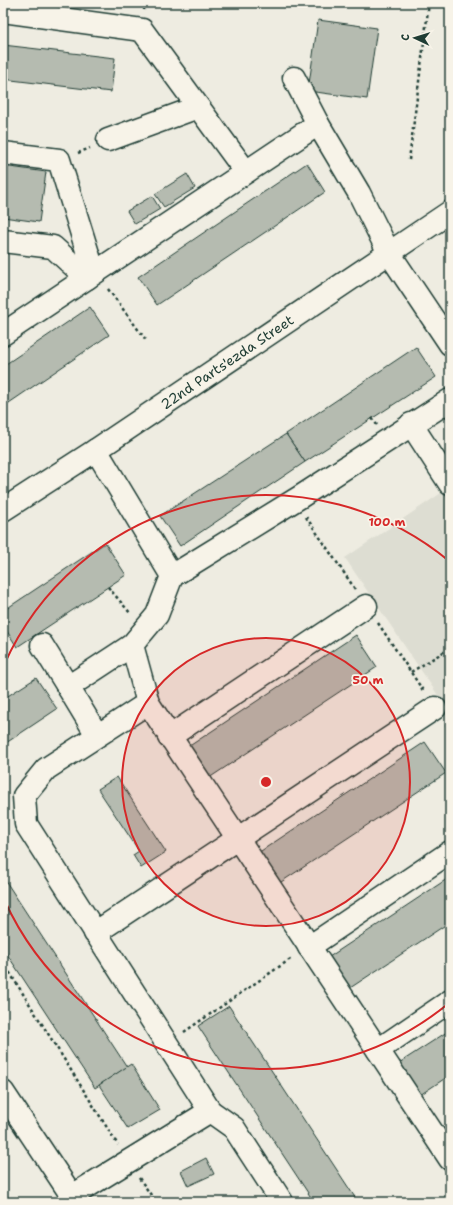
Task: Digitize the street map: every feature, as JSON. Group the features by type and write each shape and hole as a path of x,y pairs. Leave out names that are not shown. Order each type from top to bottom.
{"street":[{"path":"3,11 142,30 246,172"},
{"path":"294,78 318,124 359,193 389,253 450,344"},
{"path":"108,140 198,107"},
{"path":"3,334 318,124"},
{"path":"3,154 59,160 92,274"},
{"name":"22nd Parts'ezda Street","path":"3,510 96,450 450,212"},
{"path":"3,241 53,247 92,274"},
{"path":"68,687 138,638 157,615 172,576 300,497 450,400"},
{"path":"411,424 450,484"},
{"path":"96,450 172,576"},
{"path":"169,737 366,606"},
{"path":"138,638 148,703 169,737 449,1155"},
{"path":"42,645 97,735"},
{"path":"148,703 46,769 24,796 26,824 210,1111 234,1128 282,1202"},
{"path":"95,933 435,708"},
{"path":"309,947 450,852"},
{"path":"378,1050 450,1001"},
{"path":"3,1092 74,1199 128,1161 210,1111"}],"path":[{"path":"409,160 429,3"},
{"path":"59,160 108,140"},
{"path":"92,274 146,340"},
{"path":"108,587 138,638"},
{"path":"411,672 450,648"},
{"path":"167,1044 309,947"},
{"path":"3,962 128,1161 156,1202"}],"shaded area":[{"path":"450,487 450,713 345,558"}],"building":[{"path":"318,20 377,28 367,99 308,91"},
{"path":"3,45 115,58 111,92 3,79"},
{"path":"307,163 325,192 157,305 138,277"},
{"path":"3,166 46,172 39,222 3,217"},
{"path":"187,174 195,188 164,207 155,194"},
{"path":"152,196 160,209 135,224 127,211"},
{"path":"90,307 109,335 3,407 3,366"},
{"path":"416,347 436,377 305,462 286,434"},
{"path":"286,434 305,462 180,546 160,516"},
{"path":"105,543 126,575 17,647 3,625 3,611"},
{"path":"356,635 377,667 206,780 185,749"},
{"path":"36,678 57,709 3,745 3,699"},
{"path":"425,742 446,773 275,886 255,855"},
{"path":"117,777 166,852 141,868 133,855 139,851 98,789"},
{"path":"3,877 127,1067 95,1088 3,948"},
{"path":"450,877 450,922 344,992 323,961"},
{"path":"229,1006 358,1202 314,1202 198,1026"},
{"path":"450,1030 450,1075 417,1097 396,1065"},
{"path":"131,1064 160,1110 128,1129 99,1085"},
{"path":"206,1158 214,1174 188,1186 181,1171"}]}
